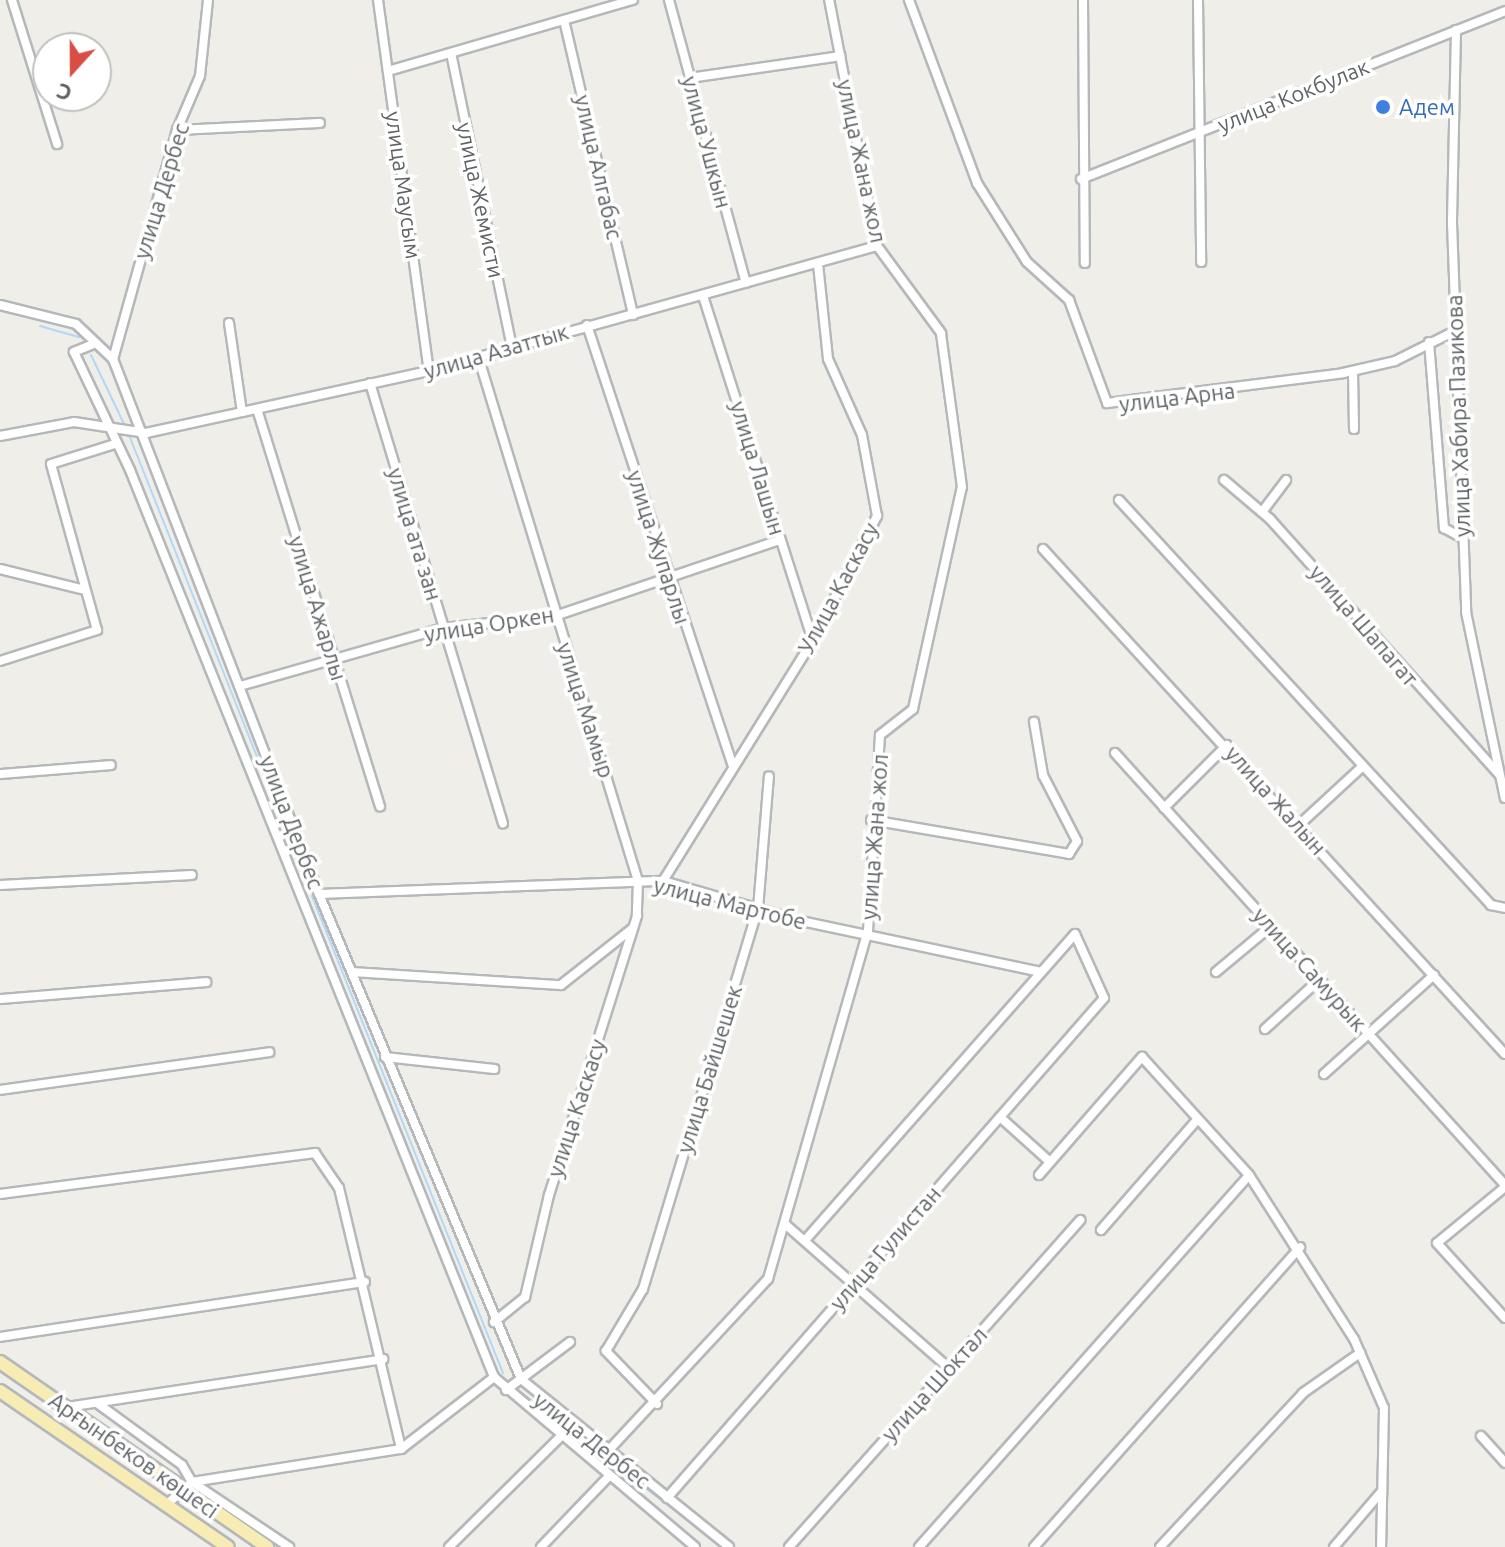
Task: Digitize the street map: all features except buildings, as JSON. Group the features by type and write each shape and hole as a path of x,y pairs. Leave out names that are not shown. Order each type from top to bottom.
{"main road":[{"name":"Арғынбеков көшесі","path":"0,1362 186,1484 267,1547"},
{"name":"Арғынбеков көшесі","path":"0,1391 228,1547"}],"street":[{"path":"12,0 57,144"},
{"name":"улица Дербес","path":"208,0 200,76 177,130 113,359 146,433 319,894 494,1322 521,1379 607,1452 729,1547"},
{"name":"улица Маусым","path":"378,0 429,371"},
{"path":"388,71 633,0"},
{"name":"улица Ушкын","path":"669,0 746,283"},
{"name":"улица Жана жол","path":"607,1452 657,1404 768,1279 868,931 871,820 880,735 913,709 962,487 941,333 877,246 829,0"},
{"name":"улица Арна","path":"909,0 977,183 1027,262 1069,300 1107,403 1353,371 1395,361 1455,331"},
{"path":"1083,0 1081,179 1085,263"},
{"path":"1198,0 1202,132 1201,262"},
{"name":"улица Кокбулак","path":"1081,179 1505,11"},
{"name":"улица Алгабас","path":"564,20 633,315"},
{"name":"улица Хабира Пазикова","path":"1456,30 1455,331 1466,612 1505,798"},
{"name":"улица Жемисти","path":"451,53 512,347"},
{"path":"690,78 840,56"},
{"path":"177,130 320,123"},
{"name":"улица Азаттык","path":"0,436 74,422 110,432 146,433 257,409 429,371 877,246"},
{"name":"Улица Каскасу","path":"663,881 813,640 877,516 862,435 828,359 818,264"},
{"name":"улица Лашын","path":"703,296 813,640"},
{"path":"0,305 76,324 113,359"},
{"path":"229,323 242,412"},
{"name":"улица Жупарлы","path":"587,325 733,767"},
{"path":"1429,342 1444,528 1463,538"},
{"name":"улица Дербес","path":"96,343 74,352 115,444 494,1377 695,1547"},
{"name":"улица Мамыр","path":"478,356 638,881"},
{"path":"1353,371 1354,429"},
{"name":"улица ата зан","path":"370,383 503,823"},
{"name":"улица Ажарлы","path":"257,409 380,806"},
{"path":"0,661 97,630 51,464 115,444"},
{"name":"улица Шапагат","path":"1224,480 1262,512 1500,774"},
{"path":"1262,512 1286,480"},
{"path":"1119,500 1491,905 1505,908"},
{"name":"улица Оркен","path":"240,686 443,628 555,616 780,540"},
{"name":"улица Жалын","path":"1043,549 1227,745 1505,1054"},
{"path":"0,569 85,590"},
{"path":"871,820 1069,854 1077,841 1043,775 1034,722"},
{"path":"1164,808 1227,745"},
{"name":"улица Самурык","path":"1115,753 1505,1186"},
{"path":"0,774 111,765"},
{"path":"1299,825 1363,766"},
{"name":"улица Байшешек","path":"657,1404 606,1351 643,1289 758,909 769,776"},
{"path":"0,885 192,875"},
{"name":"улица Каскасу","path":"494,1322 525,1297 549,1195 634,927 638,881"},
{"name":"улица Мартобе","path":"319,894 663,881 758,909 868,931 1041,972"},
{"path":"1216,972 1271,926"},
{"path":"352,972 561,985 634,927"},
{"name":"улица Гулистан","path":"667,1498 1104,998 1075,934 1041,972"},
{"path":"805,1240 1041,972"},
{"path":"1324,1074 1434,975"},
{"path":"1265,1029 1319,980"},
{"path":"0,999 206,982"},
{"path":"0,1090 269,1052"},
{"path":"385,1057 494,1069"},
{"path":"1039,1175 1142,1057 1196,1121 1249,1175 1300,1247 1360,1353 1384,1408 1381,1547"},
{"path":"1000,1117 1050,1162"},
{"path":"1101,1230 1196,1121"},
{"path":"0,1194 315,1153 339,1188 365,1282 401,1449"},
{"path":"919,1547 1249,1175"},
{"path":"1505,1186 1437,1243 1505,1318"},
{"name":"улица Шоктал","path":"789,1547 1080,1220"},
{"path":"786,1225 949,1368"},
{"path":"1034,1547 1300,1247"},
{"path":"0,1337 365,1282"},
{"path":"506,1390 570,1342"},
{"path":"1160,1547 1303,1393 1360,1353"},
{"path":"66,1407 383,1359"},
{"path":"166,1505 186,1484 401,1449 494,1377"},
{"path":"96,1403 182,1465 186,1484 289,1547"},
{"path":"449,1547 561,1436"},
{"path":"1481,1436 1505,1463"},
{"path":"541,1547 609,1476"},
{"path":"1334,1547 1382,1491"}],"waterway":[{"path":"40,326 79,337"},
{"path":"91,355 125,426"},
{"path":"129,435 308,884"},
{"path":"312,896 503,1373"},
{"path":"519,1391 722,1547"}],"place":[{"name":"Адем","path":"1383,107"}]}
